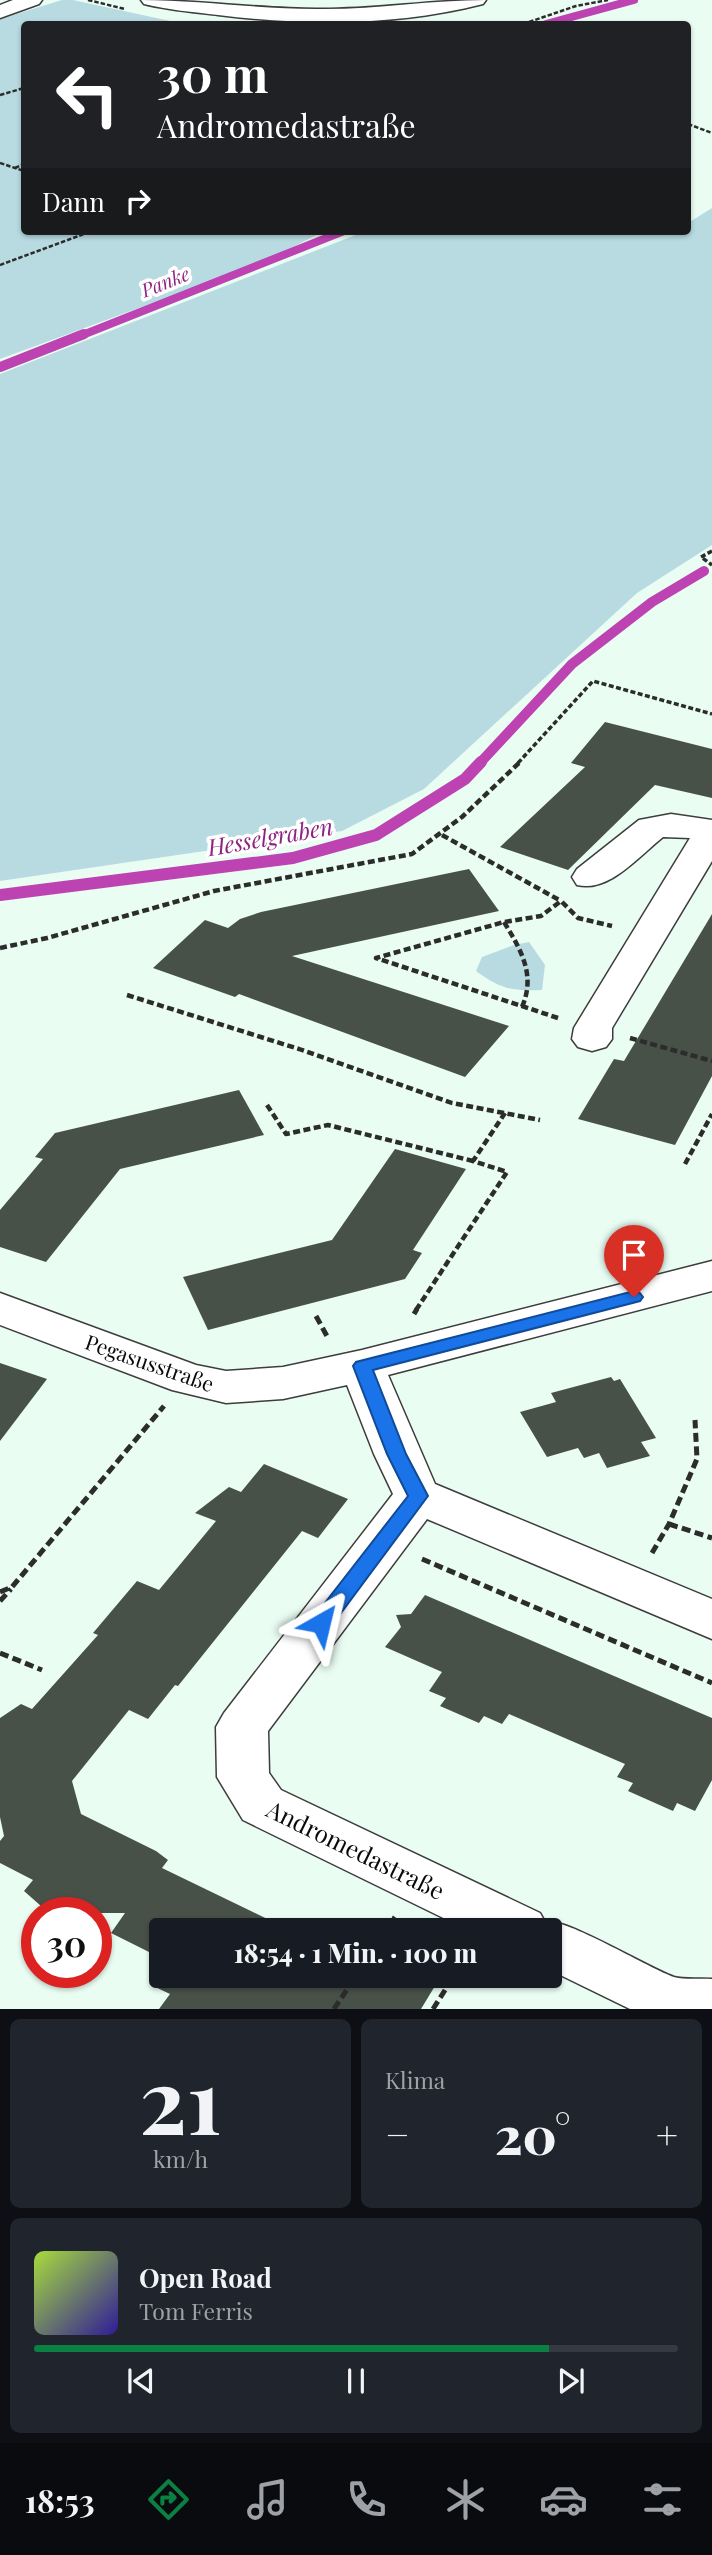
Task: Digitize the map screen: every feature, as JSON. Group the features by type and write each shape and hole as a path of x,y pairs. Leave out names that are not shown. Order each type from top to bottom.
{"street":[{"path":"0,12 32,0"},
{"path":"152,0 239,11 334,15 477,0"},
{"path":"181,0 239,11"},
{"path":"352,4 377,0"},
{"path":"590,877 652,828 671,825 709,837 593,1034"},
{"name":"Pegasusstraße","path":"0,1308 188,1379 226,1387 283,1383 362,1366 712,1276"},
{"path":"362,1366 397,1454 418,1496 712,1620"},
{"name":"Andromedastraße","path":"418,1496 242,1727 243,1777 262,1805 496,1918"},
{"path":"562,1950 671,2002 712,2003"}],"path":[{"path":"532,21 576,6 608,0"},
{"path":"0,95 21,89"},
{"path":"691,125 712,133"},
{"path":"0,163 21,170"},
{"path":"14,168 21,165"},
{"path":"0,265 81,235"},
{"path":"712,551 701,557 712,565"},
{"path":"0,948 84,928 137,909 188,896 412,855 442,835 511,772 593,681 712,714"},
{"path":"442,835 561,901 578,918 650,935"},
{"path":"590,877 541,916 504,922 376,958 593,1034 712,1061"},
{"path":"504,922 522,951 530,978 527,999 522,1007"},
{"path":"127,995 299,1049 452,1103 540,1120"},
{"path":"267,1105 286,1134 328,1125 507,1172 411,1319"},
{"path":"473,1161 506,1112"},
{"path":"685,1164 712,1114"},
{"path":"0,1601 188,1379"},
{"path":"633,1587 668,1524 697,1459 695,1420"},
{"path":"668,1524 712,1538"},
{"path":"383,1542 712,1683"},
{"path":"0,1592 12,1587"},
{"path":"0,1653 42,1670"},
{"path":"334,2009 348,1988"},
{"path":"433,2009 446,1988"}],"shaded area":[{"path":"62,0 73,0 170,21 21,21 21,235 316,235 264,262 0,359 0,19"},
{"path":"712,208 712,545 637,593 424,789 342,831 0,881 0,374 356,235 691,235 691,221"},
{"path":"529,942 545,965 542,990 507,988 476,971 482,957"}],"building":[{"path":"605,722 712,749 712,798 655,785 568,870 500,847 585,767 571,763"},
{"path":"469,869 499,911 292,956 509,1026 465,1077 239,994 235,997 153,968 205,920 228,928 240,919 261,912"},
{"path":"712,914 712,1076 675,1145 578,1119 614,1059 624,1061"},
{"path":"239,1090 264,1135 120,1169 46,1262 0,1247 0,1210 43,1159 35,1157 55,1133"},
{"path":"395,1149 466,1169 413,1250 422,1253 405,1279 208,1330 183,1277 332,1240"},
{"path":"0,1363 47,1379 0,1441"},
{"path":"611,1377 614,1381 620,1379 656,1438 641,1442 650,1456 607,1468 599,1453 584,1458 578,1448 547,1457 520,1412 556,1402 551,1393"},
{"path":"264,1464 348,1499 318,1538 302,1531 178,1686 175,1685 148,1719 129,1710 72,1781 81,1814 156,1851 168,1860 162,1868 265,1918 149,1918 149,1952 112,1934 125,1913 112,1913 112,1897 31,1897 24,1891 33,1880 0,1863 0,1841 4,1836 0,1817 0,1718 21,1704 32,1709 98,1635 93,1633 137,1581 159,1590 216,1521 195,1513 229,1487 241,1492"},
{"path":"425,1595 712,1718 712,1780 695,1811 677,1803 673,1811 628,1791 633,1783 617,1777 625,1764 509,1714 502,1724 484,1716 479,1723 440,1706 446,1698 429,1691 442,1672 385,1647 401,1627 396,1615 411,1614"},
{"path":"157,1988 434,1988 421,2009 159,2009 170,1994"}],"waterway":[{"name":"Panke","path":"557,21 634,0"},
{"name":"Panke","path":"80,336 334,235"},
{"name":"Panke","path":"0,367 84,334"},
{"name":"Hesselgraben","path":"480,763 572,664 652,602 704,571"},
{"name":"Hesselgraben","path":"0,895 293,858 376,835 465,779 481,762"}],"route":[{"path":"321,1623 418,1496 397,1454 362,1366 634,1297"}]}
